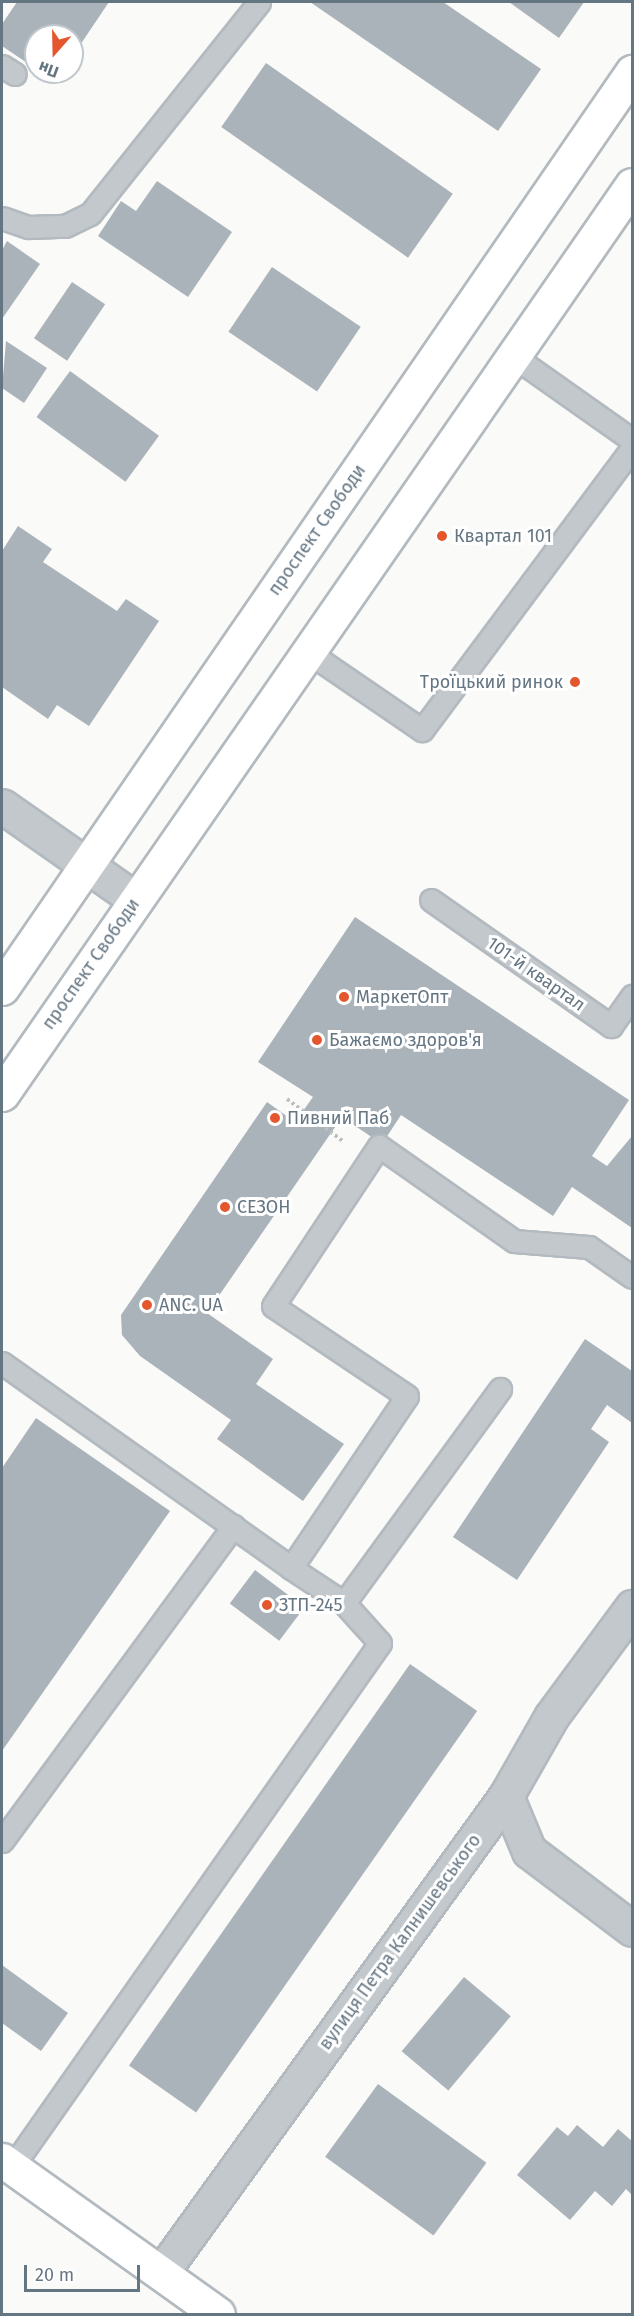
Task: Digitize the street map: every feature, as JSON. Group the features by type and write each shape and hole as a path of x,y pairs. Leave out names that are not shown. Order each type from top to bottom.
{"main road":[{"name":"проспект Свободи","path":"2,988 633,72"},
{"name":"проспект Свободи","path":"2,1094 135,899 633,185"},
{"path":"7,2164 218,2314"}],"street":[{"path":"2,806 135,899"},
{"name":"вулиця Петра Калнишевського","path":"161,2273 506,1796 551,1717 633,1607"},
{"path":"506,1796 529,1851 633,1929"}],"lane":[{"path":"2,218 28,227 65,226 90,213 259,2"},
{"path":"513,356 633,440"},
{"path":"308,652 422,730 633,448"},
{"name":"101-й квартал","path":"431,900 610,1026 633,996"},
{"path":"291,1568 407,1396 273,1306 379,1146 514,1241 589,1248 633,1277"},
{"path":"2,1363 344,1603 380,1643 7,2164"},
{"path":"344,1603 500,1389"},
{"path":"2,1841 233,1526"}],"path":[{"path":"287,1099 369,1161"}],"building":[{"path":"17,2 109,2 84,39 84,24 24,24 24,61 2,46 2,24"},
{"path":"310,2 443,2 541,69 498,131"},
{"path":"509,2 584,2 559,38"},
{"path":"266,63 453,194 408,258 221,127"},
{"path":"157,181 232,232 188,297 98,236 121,201 136,211"},
{"path":"7,241 40,264 2,319 2,250"},
{"path":"272,267 361,327 317,391 228,332"},
{"path":"72,282 105,304 67,361 34,338"},
{"path":"6,341 47,368 24,403 2,388"},
{"path":"70,371 159,436 125,482 36,417"},
{"path":"18,526 52,549 43,562 117,611 126,599 159,621 89,726 57,705 48,719 2,687 2,551"},
{"path":"355,917 629,1100 592,1156 607,1166 632,1136 632,1228 572,1187 553,1216 401,1115 382,1144 342,1117 207,1313 273,1359 256,1384 344,1444 303,1501 217,1439 231,1420 140,1356 122,1335 121,1315 267,1102 295,1122 313,1097 258,1062"},
{"path":"585,1339 632,1371 632,1423 607,1405 591,1429 609,1442 517,1580 453,1537"},
{"path":"36,1418 170,1511 2,1751 2,1468"},
{"name":"ЗТП-245","path":"255,1570 305,1607 279,1641 230,1604"},
{"path":"410,1664 477,1711 196,2112 129,2065"},
{"path":"2,1965 68,2013 41,2051 2,2023"},
{"path":"464,1977 511,2016 448,2091 402,2051"},
{"path":"378,2084 486,2163 434,2236 325,2157"},
{"path":"577,2125 603,2147 618,2129 632,2141 632,2195 626,2189 612,2206 595,2191 570,2220 517,2175 557,2127 568,2136"}],"place":[{"name":"Квартал 101","path":"442,536"},
{"name":"Троїцький ринок","path":"575,682"},
{"name":"МаркетОпт","path":"344,997"},
{"name":"Бажаємо здоров'я","path":"317,1040"},
{"name":"Пивний Паб","path":"275,1118"},
{"name":"СЕЗОН","path":"225,1207"},
{"name":"ANC. UA","path":"147,1305"},
{"name":"ЗТП-245","path":"267,1605"}]}
